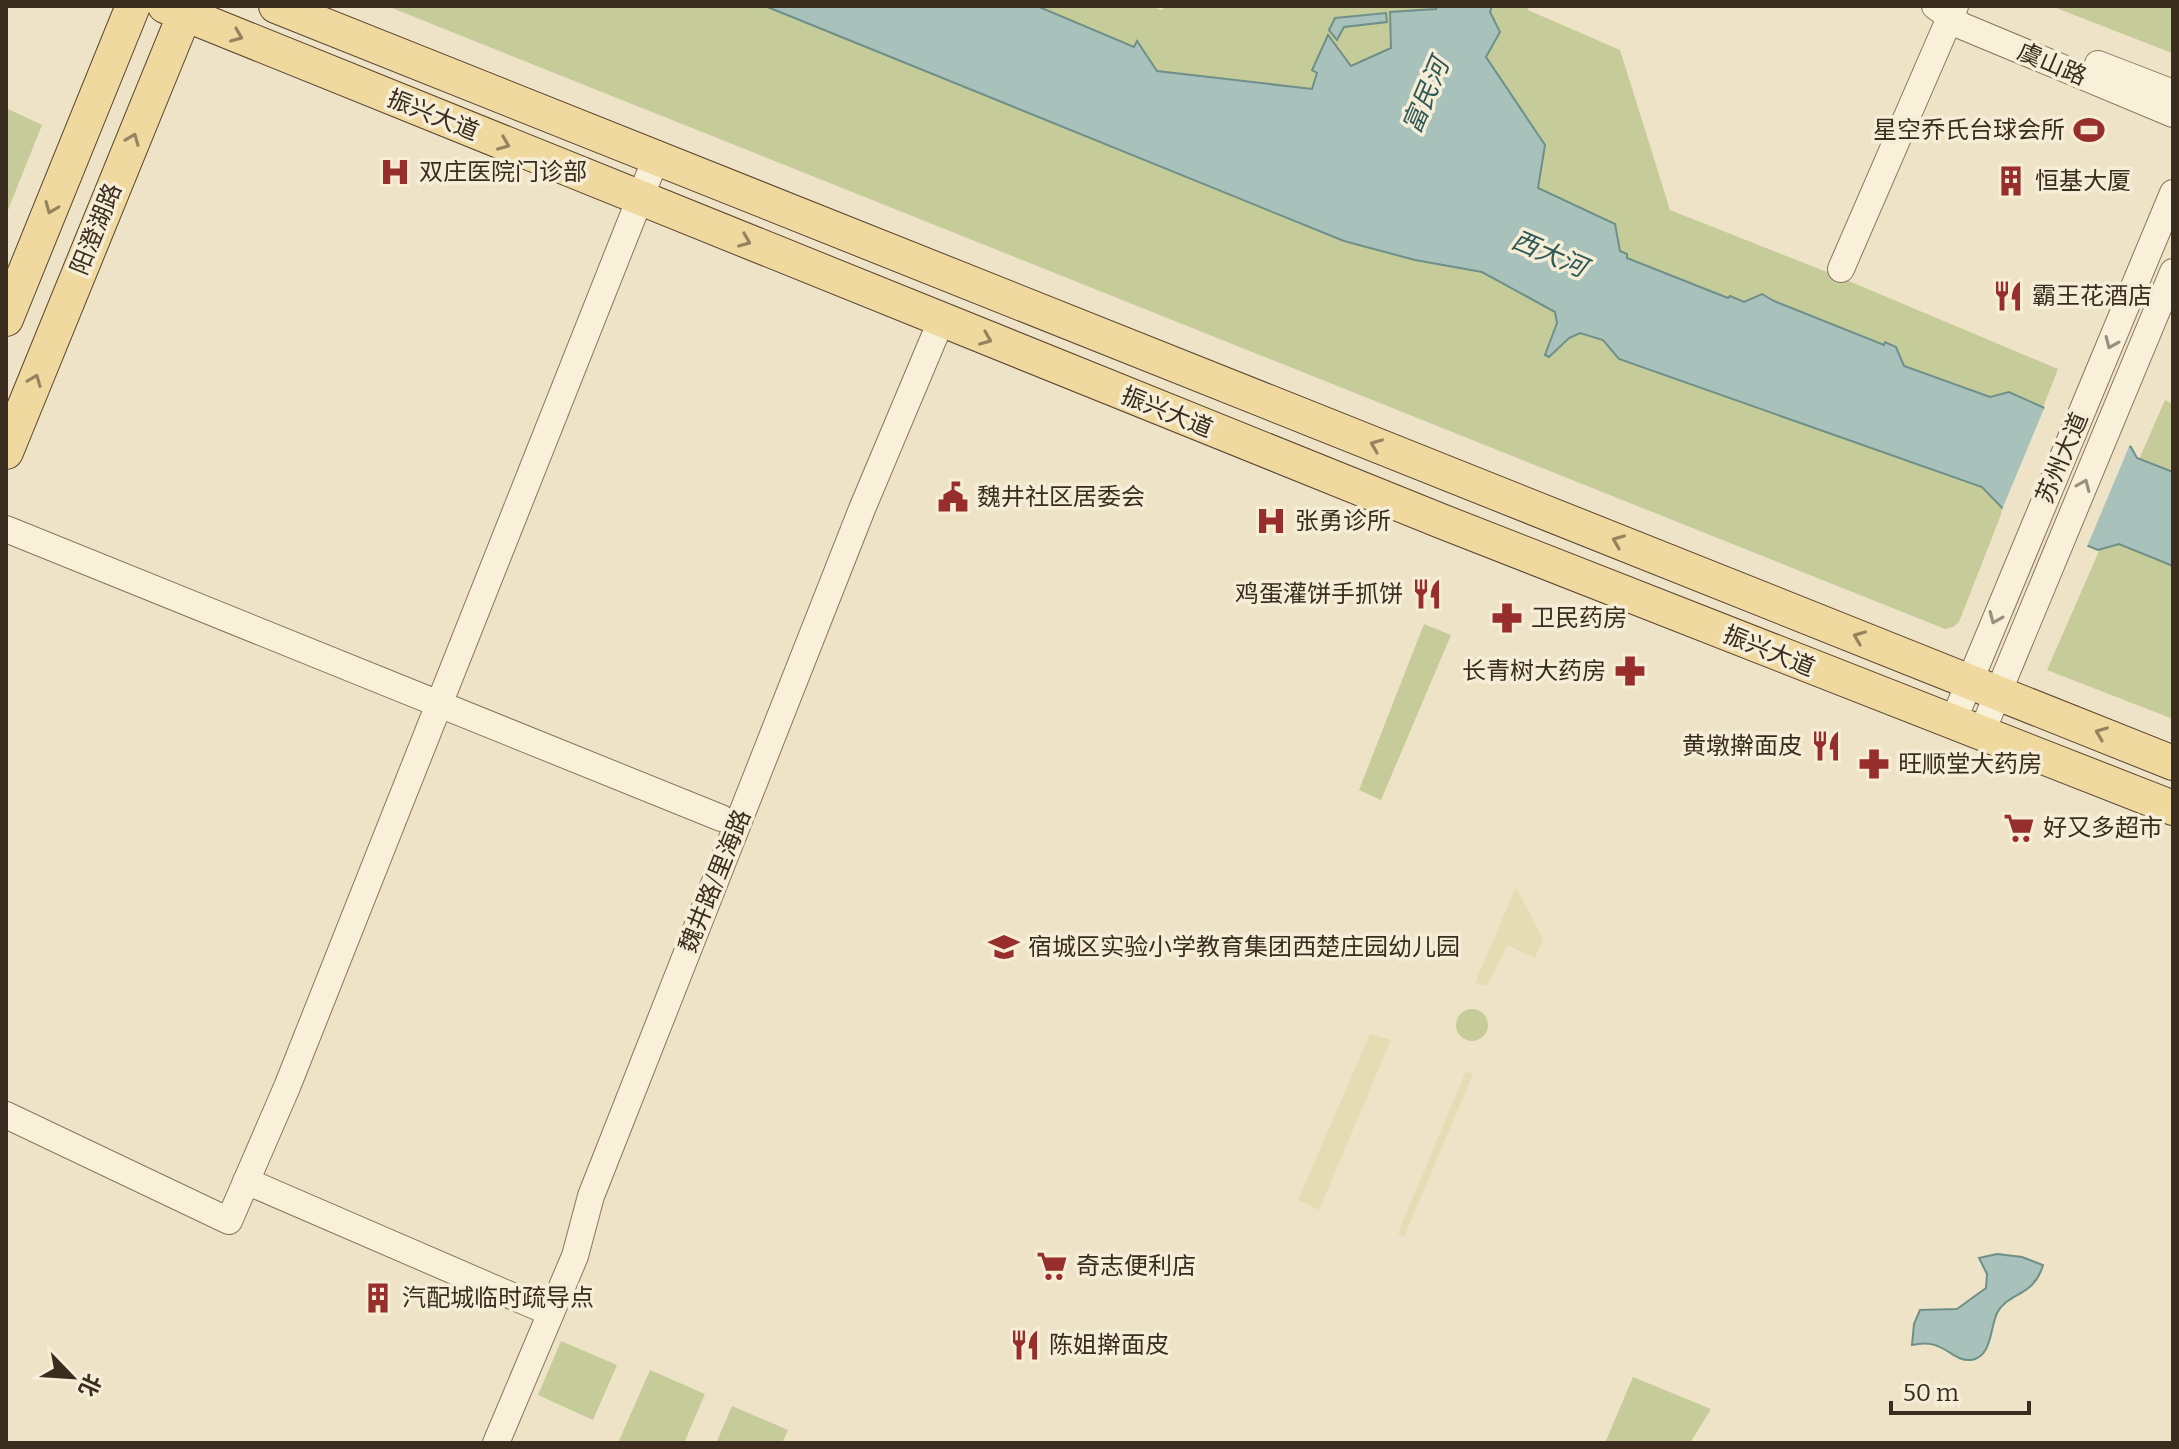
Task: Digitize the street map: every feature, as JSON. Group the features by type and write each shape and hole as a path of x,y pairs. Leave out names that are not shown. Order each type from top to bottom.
{"main road":[{"name":"阳澄湖路","path":"6,319 133,6"},
{"name":"振兴大道","path":"276,6 2173,763"},
{"name":"阳澄湖路","path":"6,452 179,9"},
{"name":"振兴大道","path":"179,9 941,321 1966,729 2173,808"}],"street":[{"path":"1841,269 1951,9"},
{"name":"虞山路","path":"1951,9 1990,21 2173,93"},
{"name":"虞山路","path":"1951,9 1962,26 2173,114"},
{"path":"6,1115 229,1221 287,1087 656,158"},
{"name":"苏州大道","path":"1984,686 2026,546 2173,193"},
{"name":"苏州大道","path":"1966,729 1984,686 2054,557 2173,272"},
{"name":"魏井路/里海路","path":"496,1443 575,1256 591,1196 839,567 941,321"},
{"path":"6,529 721,818"},
{"path":"246,1181 549,1312"}],"shaded area":[{"path":"1516,887 1543,939 1535,958 1507,945 1487,986 1475,983"},
{"path":"1370,1034 1391,1040 1319,1210 1298,1200"},
{"path":"1466,1071 1473,1074 1404,1237 1398,1233"}],"green space":[{"path":"387,6 1151,6 1161,10 1168,6 1529,6 1528,10 1620,50 1670,210 2058,369 1959,622 1945,629"},
{"path":"2051,6 2173,6 2173,53 2172,53"},
{"path":"6,108 42,125 6,215"},
{"path":"2165,400 2173,404 2173,719 2047,670"},
{"path":"1424,624 1451,635 1381,800 1359,790"},
{"path":"1472,1009 1483,1014 1488,1025 1483,1036 1472,1041 1461,1036 1456,1025 1461,1014"},
{"path":"561,1341 617,1365 593,1420 538,1395"},
{"path":"650,1370 705,1394 684,1443 618,1443"},
{"path":"1633,1377 1711,1409 1690,1443 1605,1443"},
{"path":"732,1406 788,1430 782,1443 716,1443"}],"water":[{"path":"765,6 1037,6 1134,47 1137,41 1157,71 1312,89 1317,73 1312,70 1328,35 1351,66 1391,48 1390,12 1436,9 1437,6 1492,6 1490,12 1500,32 1486,57 1545,145 1538,188 1615,224 1620,251 1627,254 1627,258 1728,298 1730,296 1744,302 1762,294 1884,345 1885,342 1896,347 1904,366 1990,397 2009,392 2131,447 2137,458 2173,472 2173,566 2119,544 2098,550 2007,513 1982,487 1619,359 1603,340 1580,333 1569,338 1549,357 1545,355 1557,323 1555,312 1482,272 1415,260 1344,241"},
{"path":"1386,13 1387,22 1344,27 1337,40 1329,30 1335,18"},
{"path":"1997,1254 2022,1257 2043,1265 2034,1283 1997,1313 1983,1354 1964,1360 1932,1344 1912,1345 1914,1324 1920,1310 1957,1309 1986,1288 1987,1274 1979,1258"}],"pier":[{"path":"2046,404 2131,442 2086,549 2005,517 2001,512"}],"place":[{"name":"星空乔氏台球会所","path":"2089,130"},
{"name":"双庄医院门诊部","path":"395,172"},
{"name":"恒基大厦","path":"2011,181"},
{"name":"霸王花酒店","path":"2008,296"},
{"name":"魏井社区居委会","path":"953,497"},
{"name":"张勇诊所","path":"1271,521"},
{"name":"鸡蛋灌饼手抓饼","path":"1427,594"},
{"name":"卫民药房","path":"1507,618"},
{"name":"长青树大药房","path":"1630,671"},
{"name":"黄墩擀面皮","path":"1826,746"},
{"name":"旺顺堂大药房","path":"1874,764"},
{"name":"好又多超市","path":"2019,828"},
{"name":"宿城区实验小学教育集团西楚庄园幼儿园","path":"1004,947"},
{"name":"奇志便利店","path":"1052,1266"},
{"name":"汽配城临时疏导点","path":"378,1298"},
{"name":"陈姐擀面皮","path":"1025,1345"}],"water label":[{"name":"富民河","path":"1426,96"},
{"name":"西大河","path":"1549,254"}]}
